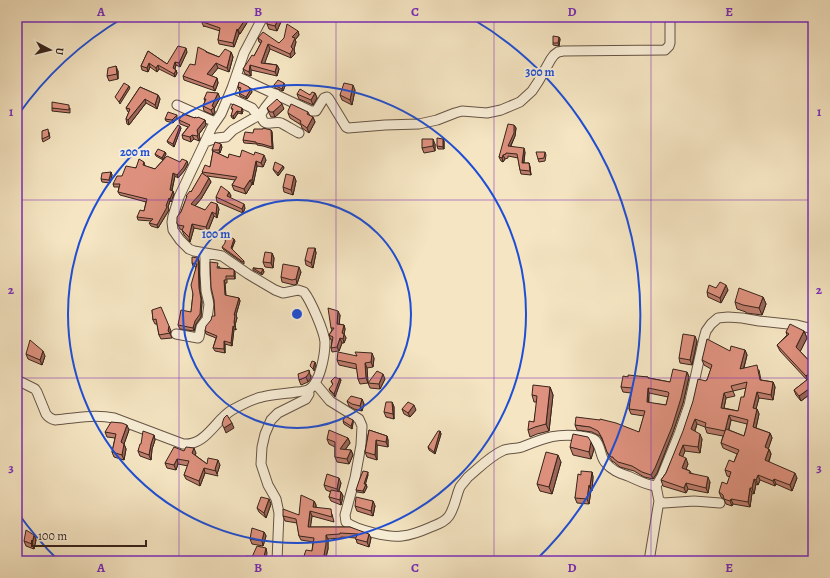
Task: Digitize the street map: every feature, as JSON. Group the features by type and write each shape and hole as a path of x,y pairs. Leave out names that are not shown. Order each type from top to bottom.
{"street":[{"path":"17,380 37,392 46,414 53,420 98,416 114,418 183,444 197,442 202,439 230,411 244,404 262,397 308,390 315,383 320,372 324,341 311,304 304,292 298,290 283,293 275,290 224,258 189,249 173,230 172,222 179,197 205,142 221,114 244,53 263,17"},
{"path":"236,76 314,112 324,98 328,98 348,128 419,124 462,111 492,113 516,104 524,99 535,88 551,59 558,52 568,50 665,50 670,43 670,17"},
{"path":"205,142 226,136 233,130 259,115 276,94"},
{"path":"228,97 253,109 262,120 267,123 270,124 279,122 298,133"},
{"path":"176,105 216,122"},
{"path":"176,334 198,338 201,327 207,319 209,304 206,291 205,253"},
{"path":"649,561 659,501 656,486 662,476 689,405 706,331 718,318 728,317 797,325 813,329"},
{"path":"315,383 330,401 359,419 362,426 361,445 355,478 345,515 346,522 354,527 383,535 402,536 416,533 439,524 449,516 453,509 460,487 464,481 493,457 504,450 520,447 555,435 572,435 593,439 597,442 604,462 618,473 656,486"},
{"path":"277,561 279,513 276,500 268,485 261,464 264,434 270,420 278,413 306,399 309,394 308,390"},
{"path":"659,501 664,503 694,501 720,503"}],"building":[{"path":"203,17 221,17 228,19 229,17 247,17 238,30 237,29 233,43 218,40 220,28 203,22 202,23"},
{"path":"269,17 279,17 275,26 267,24"},
{"path":"287,24 298,31 292,37 295,38 291,47 293,49 290,54 268,44 261,63 277,65 275,72 250,65 249,72 243,69 252,55 254,56 262,41 258,38 263,32 279,43 284,38"},
{"path":"553,36 559,37 558,43 553,43"},
{"path":"178,46 186,48 179,63 175,62 173,68 176,70 174,74 158,65 156,68 149,63 147,68 141,66 148,51 167,64"},
{"path":"198,47 219,57 225,49 231,52 227,68 216,63 207,74 217,78 213,87 183,76 190,64 195,65"},
{"path":"116,66 117,74 107,76 108,68"},
{"path":"278,80 284,83 282,89 274,85"},
{"path":"239,82 251,89 246,97 239,93 241,88 238,87"},
{"path":"124,83 129,86 119,102 115,97"},
{"path":"344,83 353,85 350,100 340,95"},
{"path":"140,87 158,95 155,105 145,99 128,120 126,119 130,109 126,108"},
{"path":"300,89 310,95 312,92 315,93 311,100 297,94"},
{"path":"207,92 218,93 212,106 214,107 211,110 203,106"},
{"path":"277,99 282,104 273,112 270,112 267,108"},
{"path":"52,102 69,105 69,110 52,108"},
{"path":"233,104 242,108 241,112 237,111 233,116 231,116 233,109 231,108"},
{"path":"291,104 308,112 307,114 313,117 307,128 300,123 301,121 288,113"},
{"path":"168,112 177,115 172,120 165,119"},
{"path":"183,114 205,120 197,130 197,136 192,135 190,137 182,135 190,125 179,120"},
{"path":"508,124 514,125 514,133 508,146 524,148 522,163 529,163 530,171 520,170 517,154 506,153 502,158 499,157"},
{"path":"178,125 180,126 173,144 167,141"},
{"path":"263,128 271,130 272,147 243,140 245,132 253,133 254,129"},
{"path":"48,129 49,136 42,139 42,131"},
{"path":"437,138 443,139 443,147 437,146"},
{"path":"422,139 433,139 433,146 422,148"},
{"path":"215,142 221,144 219,150 212,150"},
{"path":"158,149 165,152 162,158 155,154"},
{"path":"242,150 254,155 255,152 264,155 261,163 256,161 252,180 250,180 244,189 232,185 237,177 202,172 205,165 210,167 213,151 228,158 229,154 240,157"},
{"path":"536,152 545,152 544,158 538,159"},
{"path":"167,156 180,162 182,159 187,161 177,175 173,173 170,190 173,191 166,206 167,207 157,225 149,223 153,219 137,217 140,210 144,211 147,199 118,192 120,184 113,184 117,176 122,176 126,166 136,168 139,159 144,162 143,165 155,169"},
{"path":"275,162 283,166 278,173 273,169"},
{"path":"111,172 109,180 101,179 102,173"},
{"path":"202,173 209,178 200,194 191,204 205,210 211,202 217,204 216,214 212,212 206,227 192,224 189,237 182,230 184,226 178,225 177,217 181,212 186,196 190,191 191,192"},
{"path":"286,174 294,176 291,190 283,187"},
{"path":"221,186 229,192 227,196 244,204 242,209 216,197"},
{"path":"226,235 234,239 231,248 244,261 243,262 222,247 225,243"},
{"path":"308,248 315,248 311,263 305,260"},
{"path":"265,252 272,253 271,263 263,262"},
{"path":"192,257 198,258 201,299 200,314 195,321 193,328 178,325 181,310 191,312 193,294 191,285 197,264 192,263"},
{"path":"210,262 218,263 217,268 234,270 234,276 226,276 226,280 224,280 225,295 239,298 234,315 235,327 233,326 231,343 224,341 224,349 213,348 217,336 205,331 206,326 211,320 212,316 215,316 211,287"},
{"path":"283,264 299,267 296,279 292,280 281,277"},
{"path":"253,268 263,269 261,273"},
{"path":"720,282 726,285 720,298 707,292 709,285 716,288"},
{"path":"739,288 763,297 759,308 735,302"},
{"path":"161,307 169,326 168,331 170,333 159,335 156,319 153,320 152,310"},
{"path":"328,308 338,311 337,324 344,325 342,333 344,334 343,339 340,338 337,347 331,348 333,337 329,335 334,328 331,328"},
{"path":"790,324 804,331 796,347 813,365 813,370 806,376 777,345 789,334 786,332"},
{"path":"683,334 695,336 690,360 679,358"},
{"path":"707,339 730,351 731,346 745,350 740,369 757,365 760,380 773,382 771,395 757,392 753,408 757,409 753,427 770,433 765,447 769,449 765,460 795,473 790,485 774,479 773,481 758,475 756,480 754,479 752,488 750,488 748,502 731,499 730,501 724,499 723,495 719,492 722,482 727,484 731,472 725,470 729,460 734,462 739,450 721,443 725,431 705,427 706,423 695,419 691,429 700,434 698,447 683,445 679,455 686,458 682,468 690,471 689,473 708,477 706,488 686,483 684,488 661,480 666,473 683,431 693,401 698,379 707,380 712,365 702,360","holes":["747,382 744,397 741,397 738,411 721,408 724,393 733,391 731,386","729,415 748,420 744,436 726,429 725,431"]},
{"path":"30,340 43,351 40,360 26,354"},
{"path":"338,352 357,356 355,352 372,353 371,362 365,363 366,378 358,379 356,364 337,360"},
{"path":"312,361 315,362 313,369 310,366"},
{"path":"673,369 687,372 672,427 651,475 632,466 618,462 611,457 607,452 598,431 590,427 575,425 576,417 600,419 616,423 639,432 645,411 629,409 632,388 621,387 623,376 648,377 670,382","holes":["648,388 668,392 666,405 647,402"]},
{"path":"309,370 306,377 299,380 298,374"},
{"path":"377,371 383,374 379,384 368,383"},
{"path":"335,377 340,378 334,394 329,389 333,384 331,381"},
{"path":"808,379 813,386 799,396 794,390"},
{"path":"533,385 550,387 546,424 528,430 529,421 534,422 537,396 532,395"},
{"path":"351,396 362,399 360,406 347,401"},
{"path":"386,402 392,402 393,414 384,412"},
{"path":"408,402 414,405 408,413 402,409"},
{"path":"227,415 232,423 224,428 222,424"},
{"path":"345,416 353,420 351,426 343,421"},
{"path":"111,422 127,425 121,442 124,444 122,455 112,452 116,434 105,432"},
{"path":"329,430 348,438 340,449 351,450 347,459 335,457 335,442 327,439"},
{"path":"369,430 387,436 386,442 376,440 375,455 365,452"},
{"path":"143,431 154,435 149,455 138,451 141,444"},
{"path":"438,431 440,431 434,452 428,447"},
{"path":"573,434 588,437 591,442 589,452 570,447"},
{"path":"174,447 184,451 186,447 194,448 192,453 207,464 208,458 218,460 215,469 216,471 204,468 199,481 184,475 189,461 177,459 174,465 165,463"},
{"path":"546,452 558,455 549,487 537,484"},
{"path":"363,471 368,472 364,484 366,484 363,491 356,490 359,481"},
{"path":"581,471 592,472 587,499 575,498 578,474 581,475"},
{"path":"327,474 339,478 337,489 324,485"},
{"path":"331,490 341,492 340,500 329,497"},
{"path":"301,495 314,501 313,507 331,509 332,517 310,511 308,527 350,527 369,534 367,542 355,539 358,534 340,533 326,535 323,561 308,561 303,559 306,550 312,551 314,538 299,536 296,519 283,516 283,509 299,515"},
{"path":"261,497 269,499 264,513 257,508"},
{"path":"356,497 373,501 371,511 355,506"},
{"path":"252,528 264,532 262,541 250,539"},
{"path":"26,530 34,535 32,544 24,541"},
{"path":"257,546 266,548 263,561 246,561 247,556 252,557"}]}
